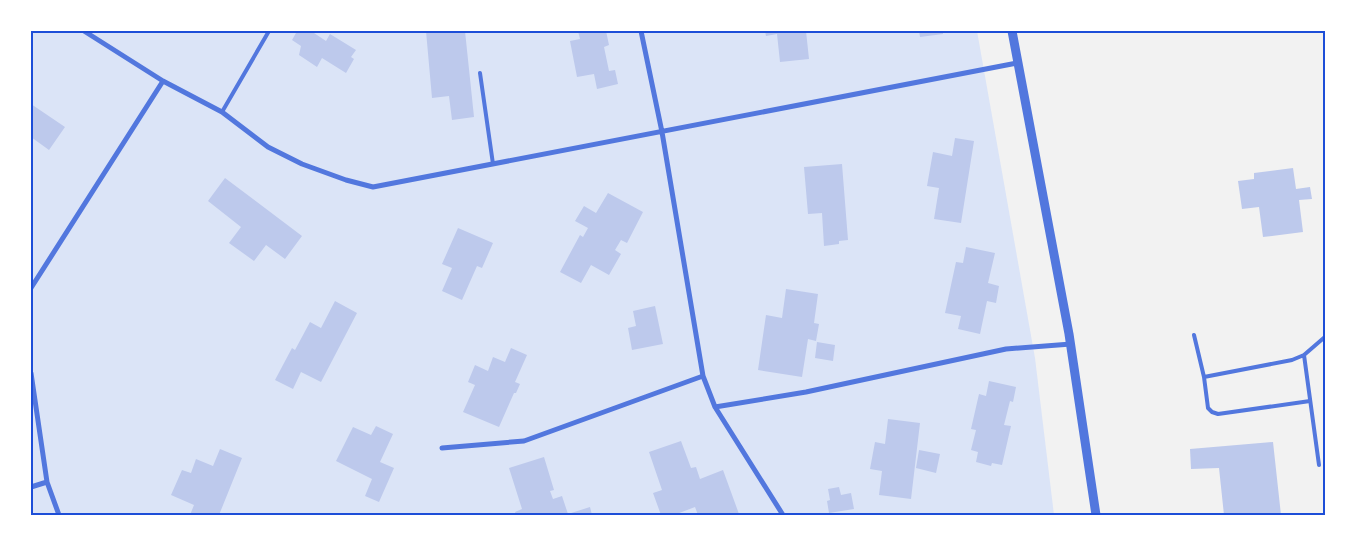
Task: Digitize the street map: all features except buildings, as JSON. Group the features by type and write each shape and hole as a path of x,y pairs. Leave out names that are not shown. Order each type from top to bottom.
{"street":[{"path":"84,31 163,81 222,112 268,147 302,164 346,180 373,187 1018,63"},
{"path":"642,31 662,132 703,376 715,407 783,515"},
{"path":"1012,31 1071,344 1096,515"},
{"path":"31,288 163,81"},
{"path":"715,407 806,392 1006,349 1071,344"},
{"path":"31,373 47,482 59,515"},
{"path":"442,448 524,441 703,376"},
{"path":"31,487 47,482"}],"lane":[{"path":"222,112 269,31"},
{"path":"480,73 493,164"},
{"path":"1194,334 1204,377 1208,408 1212,412 1218,414 1310,401"},
{"path":"1204,377 1292,360 1304,355 1326,336"},
{"path":"1304,355 1319,465"}],"shaded area":[{"path":"31,31 977,31 1035,358 1054,515 31,515"}]}
